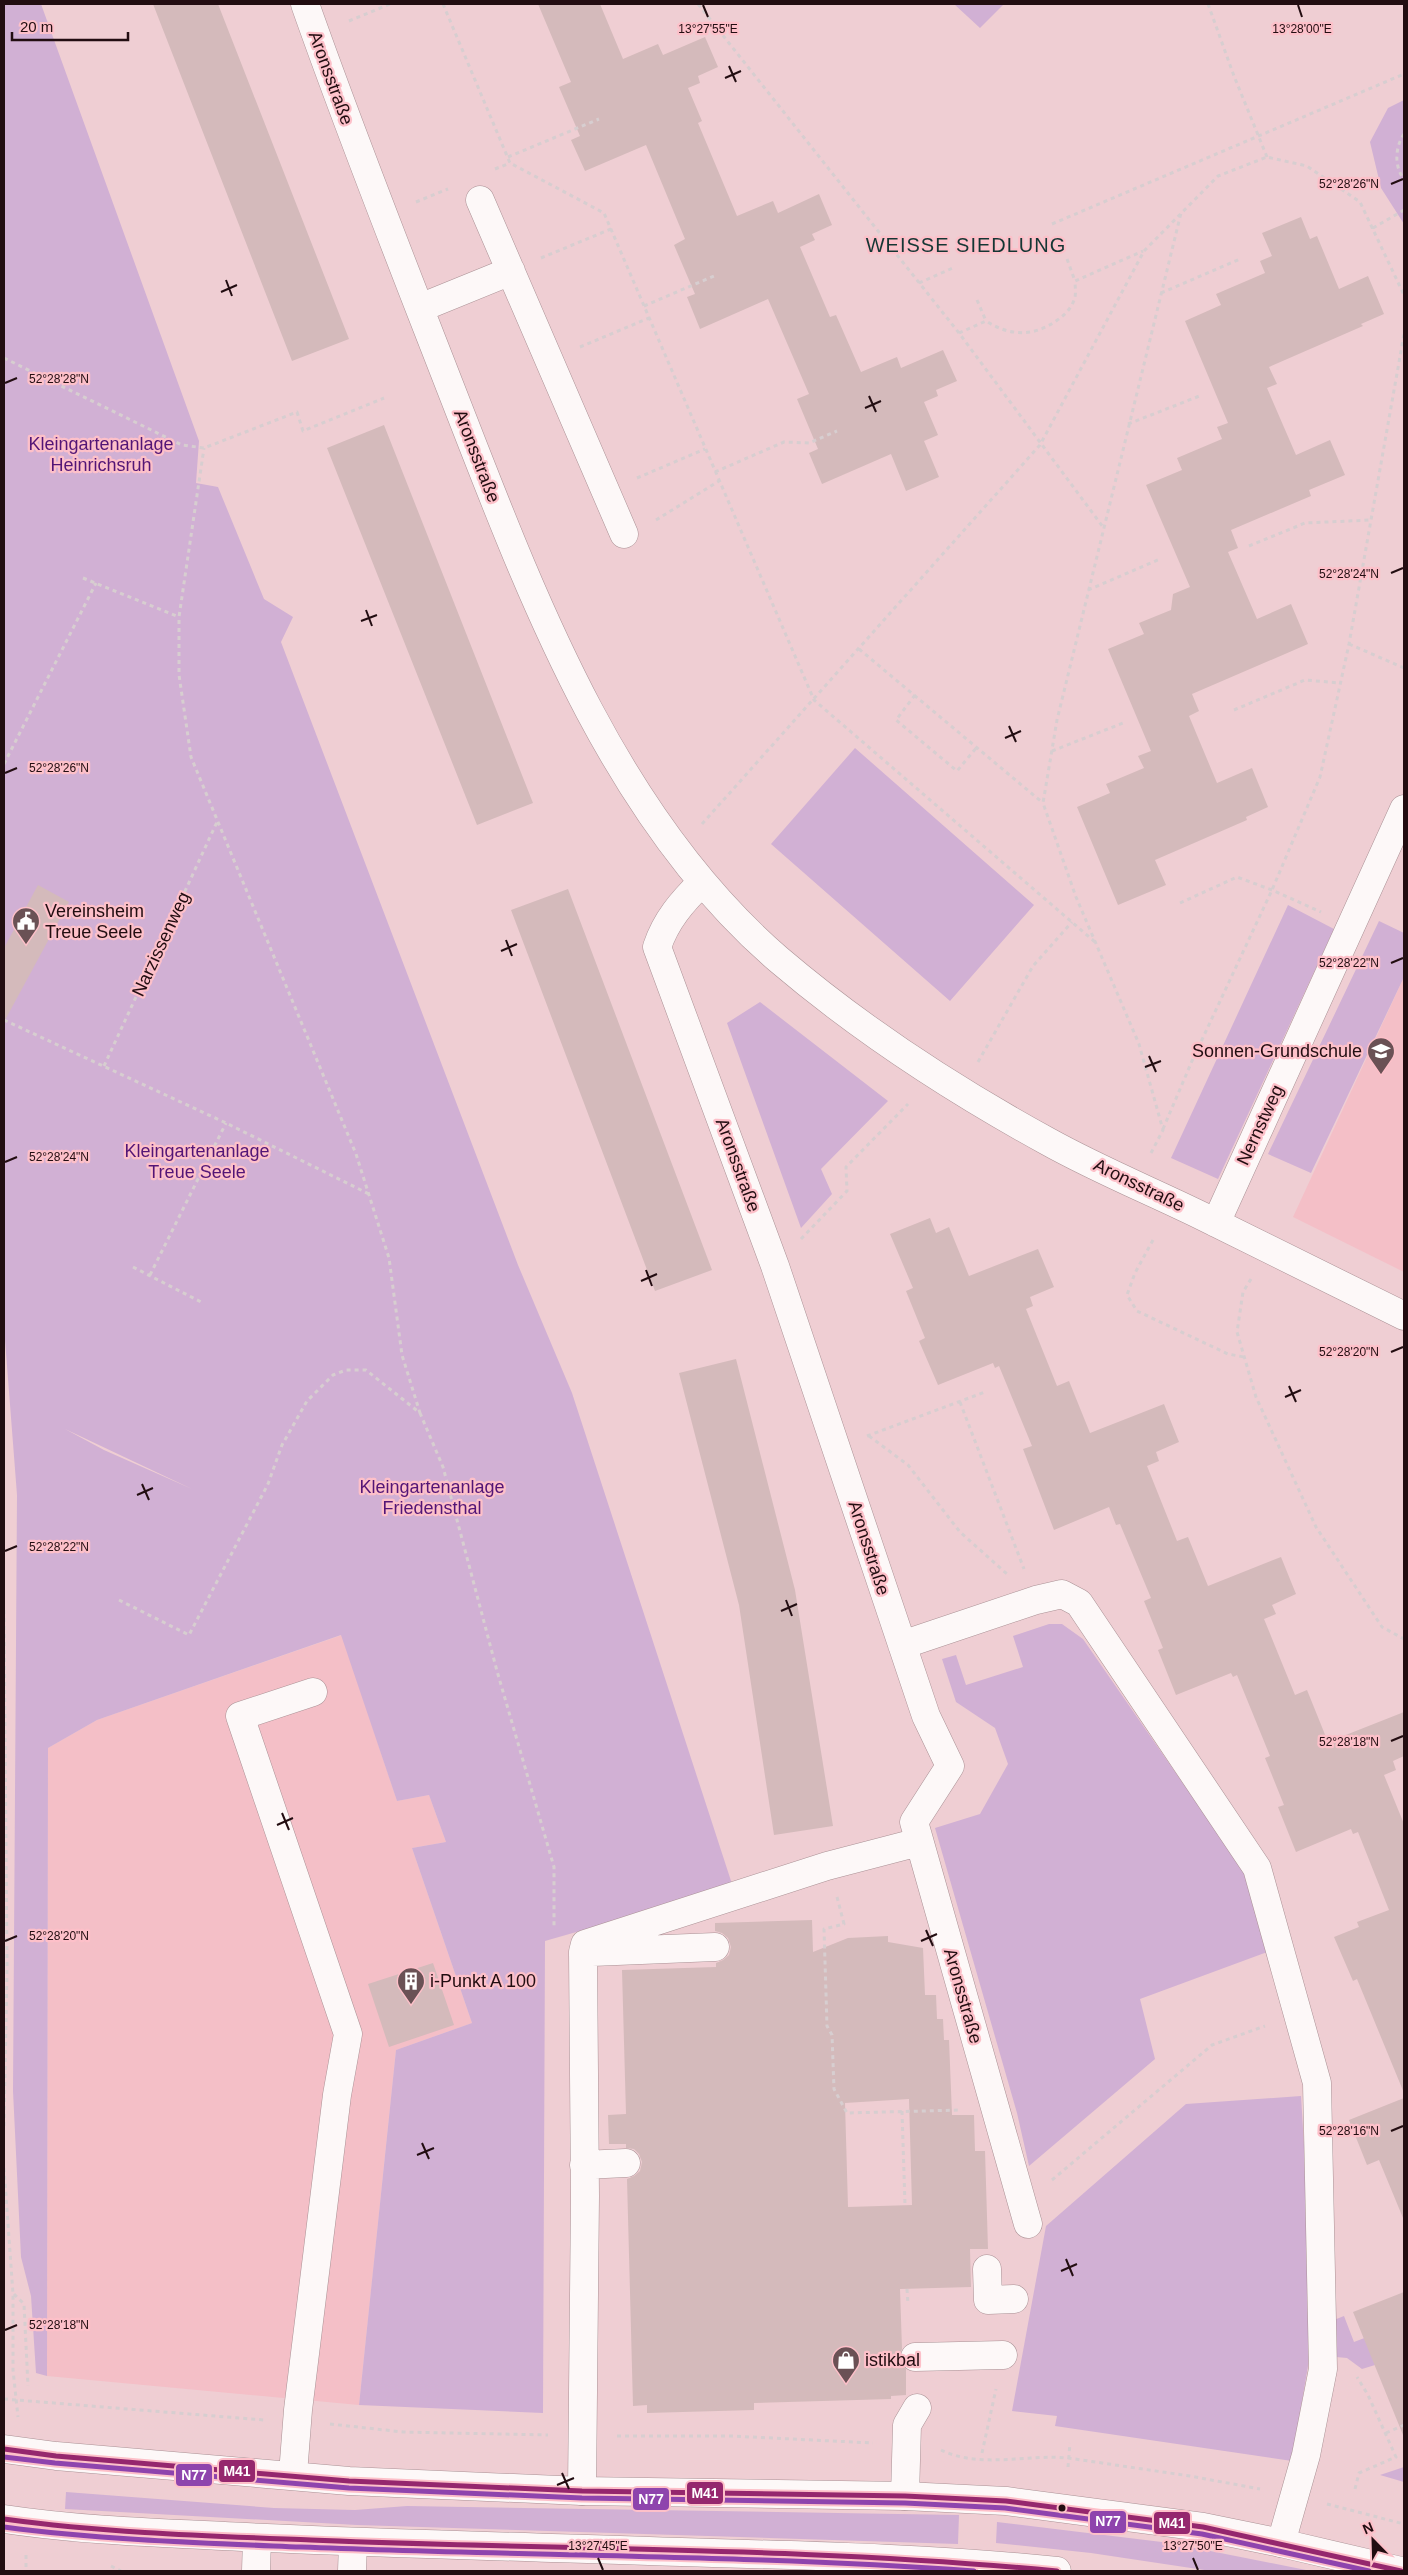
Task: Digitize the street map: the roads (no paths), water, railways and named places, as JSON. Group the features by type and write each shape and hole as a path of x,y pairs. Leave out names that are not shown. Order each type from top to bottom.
{"street":[{"name":"Aronsstraße","path":"305,4 346,119 510,539 556,641 616,759 678,851 702,882 775,956 841,1010 937,1075 1048,1142 1404,1316"},
{"path":"480,200 624,534"},
{"path":"420,308 511,271"},
{"name":"Nernstweg","path":"1216,1223 1404,809"},
{"name":"Aronsstraße","path":"702,882 679,905 663,930 658,947 775,1266 926,1716 950,1766 914,1822 1025,2214"},
{"path":"902,1646 1036,1600 1062,1594 1079,1603 1257,1868 1317,2083 1323,2369 1306,2455 1281,2543"},
{"path":"293,2474 303,2371 337,2095 348,2034 240,1716 313,1692"},
{"path":"582,2491 583,1952 585,1944 827,1866 919,1842"},
{"path":"583,1952 715,1947"},
{"path":"584,2165 626,2163"},
{"path":"987,2269 988,2300 1014,2299"},
{"path":"915,2357 1003,2355"},
{"path":"905,2496 907,2425 917,2408"},
{"path":"4,2449 56,2456 293,2474 349,2481 582,2491 905,2496 1006,2501 1203,2528 1281,2543 1394,2570"},
{"path":"4,2519 71,2529 257,2539 860,2558 991,2564 1057,2571"},
{"path":"256,2571 257,2539"},
{"path":"352,2571 353,2543"}],"place":[{"name":"Vereinsheim Treue Seele","path":"26,945"},
{"name":"Sonnen-Grundschule","path":"1381,1075"},
{"name":"i-Punkt A 100","path":"411,2005"},
{"name":"istikbal","path":"846,2384"}],"district":[{"name":"WEISSE SIEDLUNG","path":"966,245"}],"park label":[{"name":"Kleingartenanlage Heinrichsruh","path":"101,454"},
{"name":"Kleingartenanlage Treue Seele","path":"197,1161"},
{"name":"Kleingartenanlage Friedensthal","path":"432,1497"}]}
